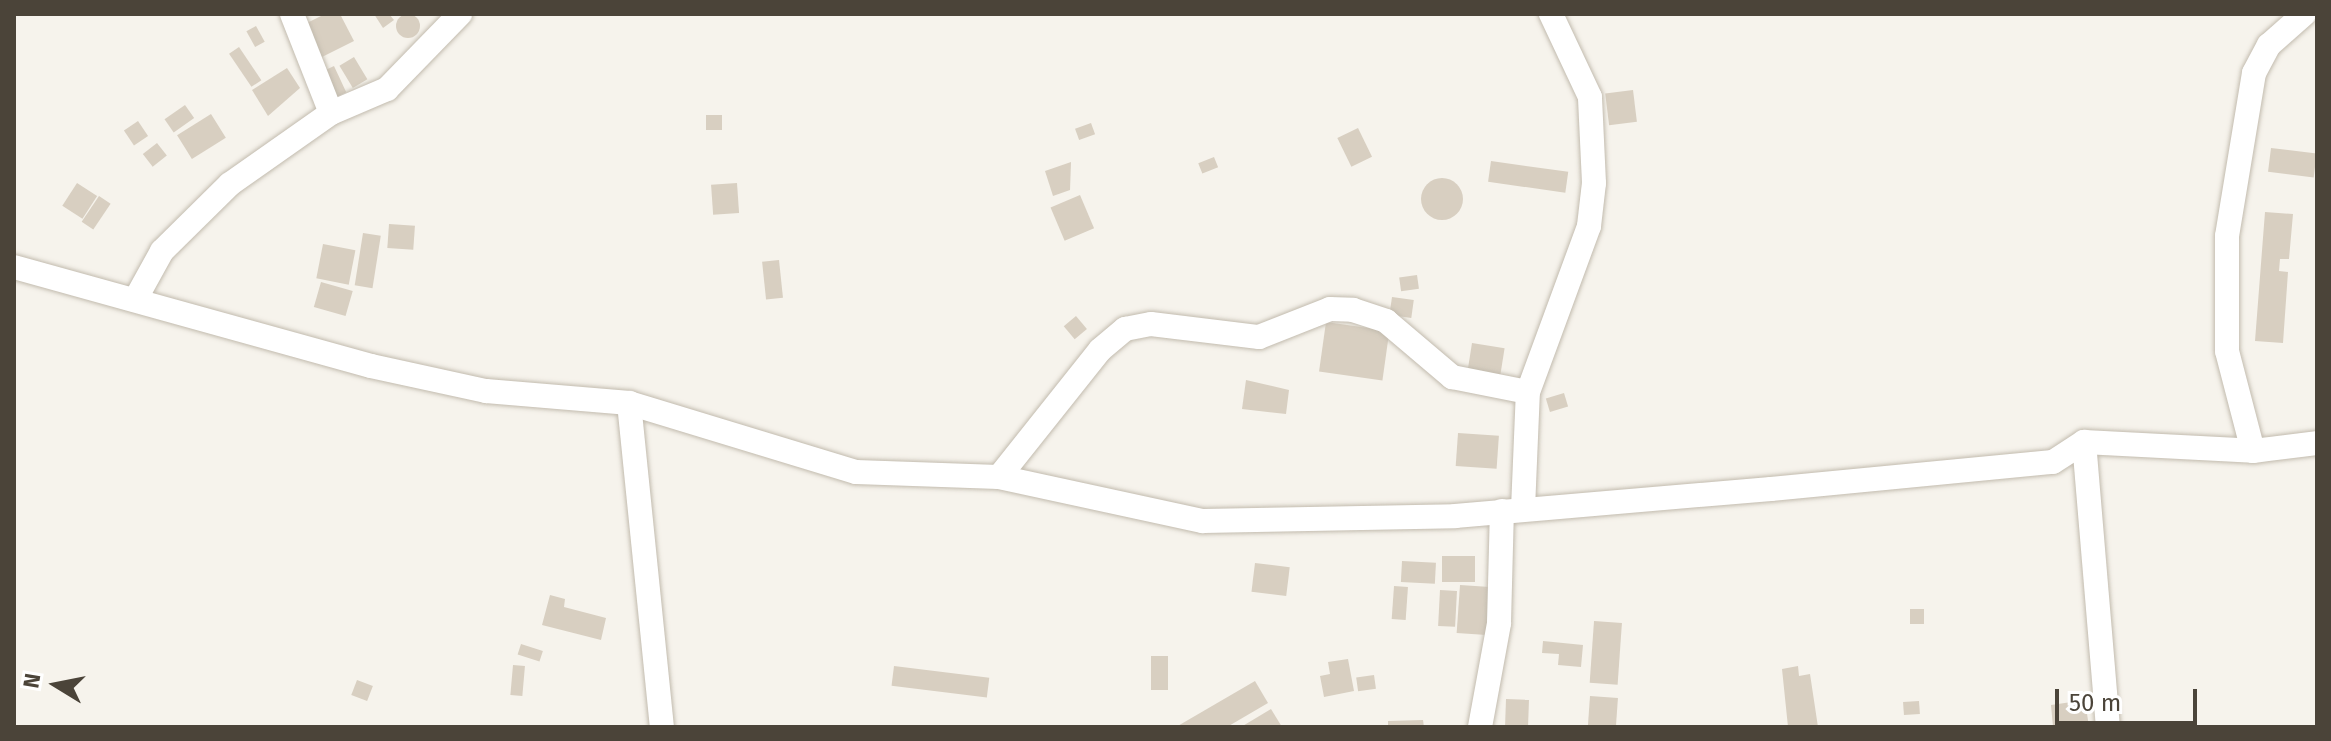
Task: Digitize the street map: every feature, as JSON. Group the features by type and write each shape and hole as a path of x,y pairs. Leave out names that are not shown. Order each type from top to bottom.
{"street":[{"path":"292,14 331,113"},
{"path":"135,300 162,251 206,205 331,113 387,89 460,14"},
{"path":"1480,727 1499,623 1528,392 1589,226 1594,183 1590,97 1551,14"},
{"path":"2253,451 2227,351 2227,236 2254,73 2269,45 2304,14"},
{"path":"14,267 486,391 629,403 856,472 999,477 1203,521 1270,525 1513,510 2053,462 2084,442 2253,451 2317,443"},
{"path":"999,477 1100,350 1125,329 1151,324 1259,337 1330,309 1353,310 1386,321 1452,377 1528,392"},
{"path":"629,403 662,727"},
{"path":"2084,442 2108,727"}],"building":[{"path":"325,14 340,14 354,41 322,57 305,24"},
{"path":"374,14 389,14 394,20 383,28"},
{"path":"408,14 416,18 420,26 416,34 408,38 400,34 396,26 400,18"},
{"path":"256,26 265,42 255,47 246,31"},
{"path":"239,47 261,80 251,87 229,54"},
{"path":"354,57 367,79 353,88 339,66"},
{"path":"334,66 346,92 336,97 324,71"},
{"path":"287,68 300,88 268,116 252,90"},
{"path":"1633,90 1637,122 1609,125 1605,93"},
{"path":"185,105 194,118 174,132 165,119"},
{"path":"211,114 226,138 192,159 177,135"},
{"path":"706,115 722,115 722,130 706,130"},
{"path":"138,121 148,136 134,145 124,131"},
{"path":"1091,123 1095,134 1079,140 1075,129"},
{"path":"1358,128 1372,157 1351,167 1337,138"},
{"path":"157,143 167,156 153,167 143,154"},
{"path":"2271,148 2317,154 2314,177 2268,172"},
{"path":"1214,157 1218,167 1202,174 1198,163"},
{"path":"1491,161 1568,172 1565,193 1488,182"},
{"path":"1071,162 1070,190 1053,196 1045,171"},
{"path":"1442,178 1457,184 1463,199 1457,214 1442,220 1427,214 1421,199 1427,184"},
{"path":"77,183 97,196 82,219 62,206"},
{"path":"737,183 739,213 713,215 711,185"},
{"path":"1080,195 1094,228 1065,241 1051,208"},
{"path":"99,196 111,204 93,230 82,222"},
{"path":"2265,212 2293,214 2289,259 2280,259 2279,271 2288,272 2283,343 2255,341"},
{"path":"389,224 415,226 413,250 387,248"},
{"path":"363,233 381,236 372,288 355,285"},
{"path":"323,244 355,250 349,285 316,278"},
{"path":"779,260 783,298 766,300 762,262"},
{"path":"1417,275 1419,289 1401,291 1399,278"},
{"path":"321,282 353,291 346,316 314,307"},
{"path":"1392,297 1414,300 1411,318 1389,315"},
{"path":"1076,316 1087,329 1075,339 1064,326"},
{"path":"1326,322 1389,331 1382,380 1319,372"},
{"path":"1472,343 1505,348 1500,377 1467,372"},
{"path":"1246,380 1289,390 1286,414 1242,409"},
{"path":"1564,393 1568,406 1550,412 1546,399"},
{"path":"1458,433 1499,436 1497,469 1456,466"},
{"path":"1442,556 1475,556 1475,582 1442,582"},
{"path":"1402,561 1436,563 1435,584 1401,582"},
{"path":"1255,563 1290,567 1286,596 1251,592"},
{"path":"1460,585 1490,587 1487,635 1457,633"},
{"path":"1394,586 1408,587 1406,620 1392,619"},
{"path":"1440,590 1457,591 1455,627 1438,626"},
{"path":"550,595 565,599 564,607 606,618 601,640 542,625"},
{"path":"1910,609 1924,609 1924,624 1910,624"},
{"path":"1594,621 1622,623 1618,685 1590,683"},
{"path":"1543,641 1583,645 1581,667 1558,665 1559,654 1542,653"},
{"path":"521,644 543,651 539,662 518,654"},
{"path":"1151,656 1168,656 1168,690 1151,690"},
{"path":"1348,659 1354,691 1324,697 1320,676 1330,674 1328,662"},
{"path":"513,665 525,666 522,696 510,695"},
{"path":"894,666 989,678 987,698 892,686"},
{"path":"1798,666 1799,676 1810,674 1818,727 1788,727 1782,669"},
{"path":"1374,675 1376,689 1358,691 1356,678"},
{"path":"357,680 373,686 367,701 351,695"},
{"path":"1255,681 1268,703 1227,727 1176,727"},
{"path":"1590,696 1618,698 1616,727 1588,727"},
{"path":"1506,699 1529,700 1528,727 1505,727"},
{"path":"2085,700 2089,727 2053,727 2051,705"},
{"path":"1919,701 1920,714 1904,715 1903,702"},
{"path":"1271,709 1282,727 1241,727"},
{"path":"1423,720 1424,727 1388,727 1388,721"}]}
